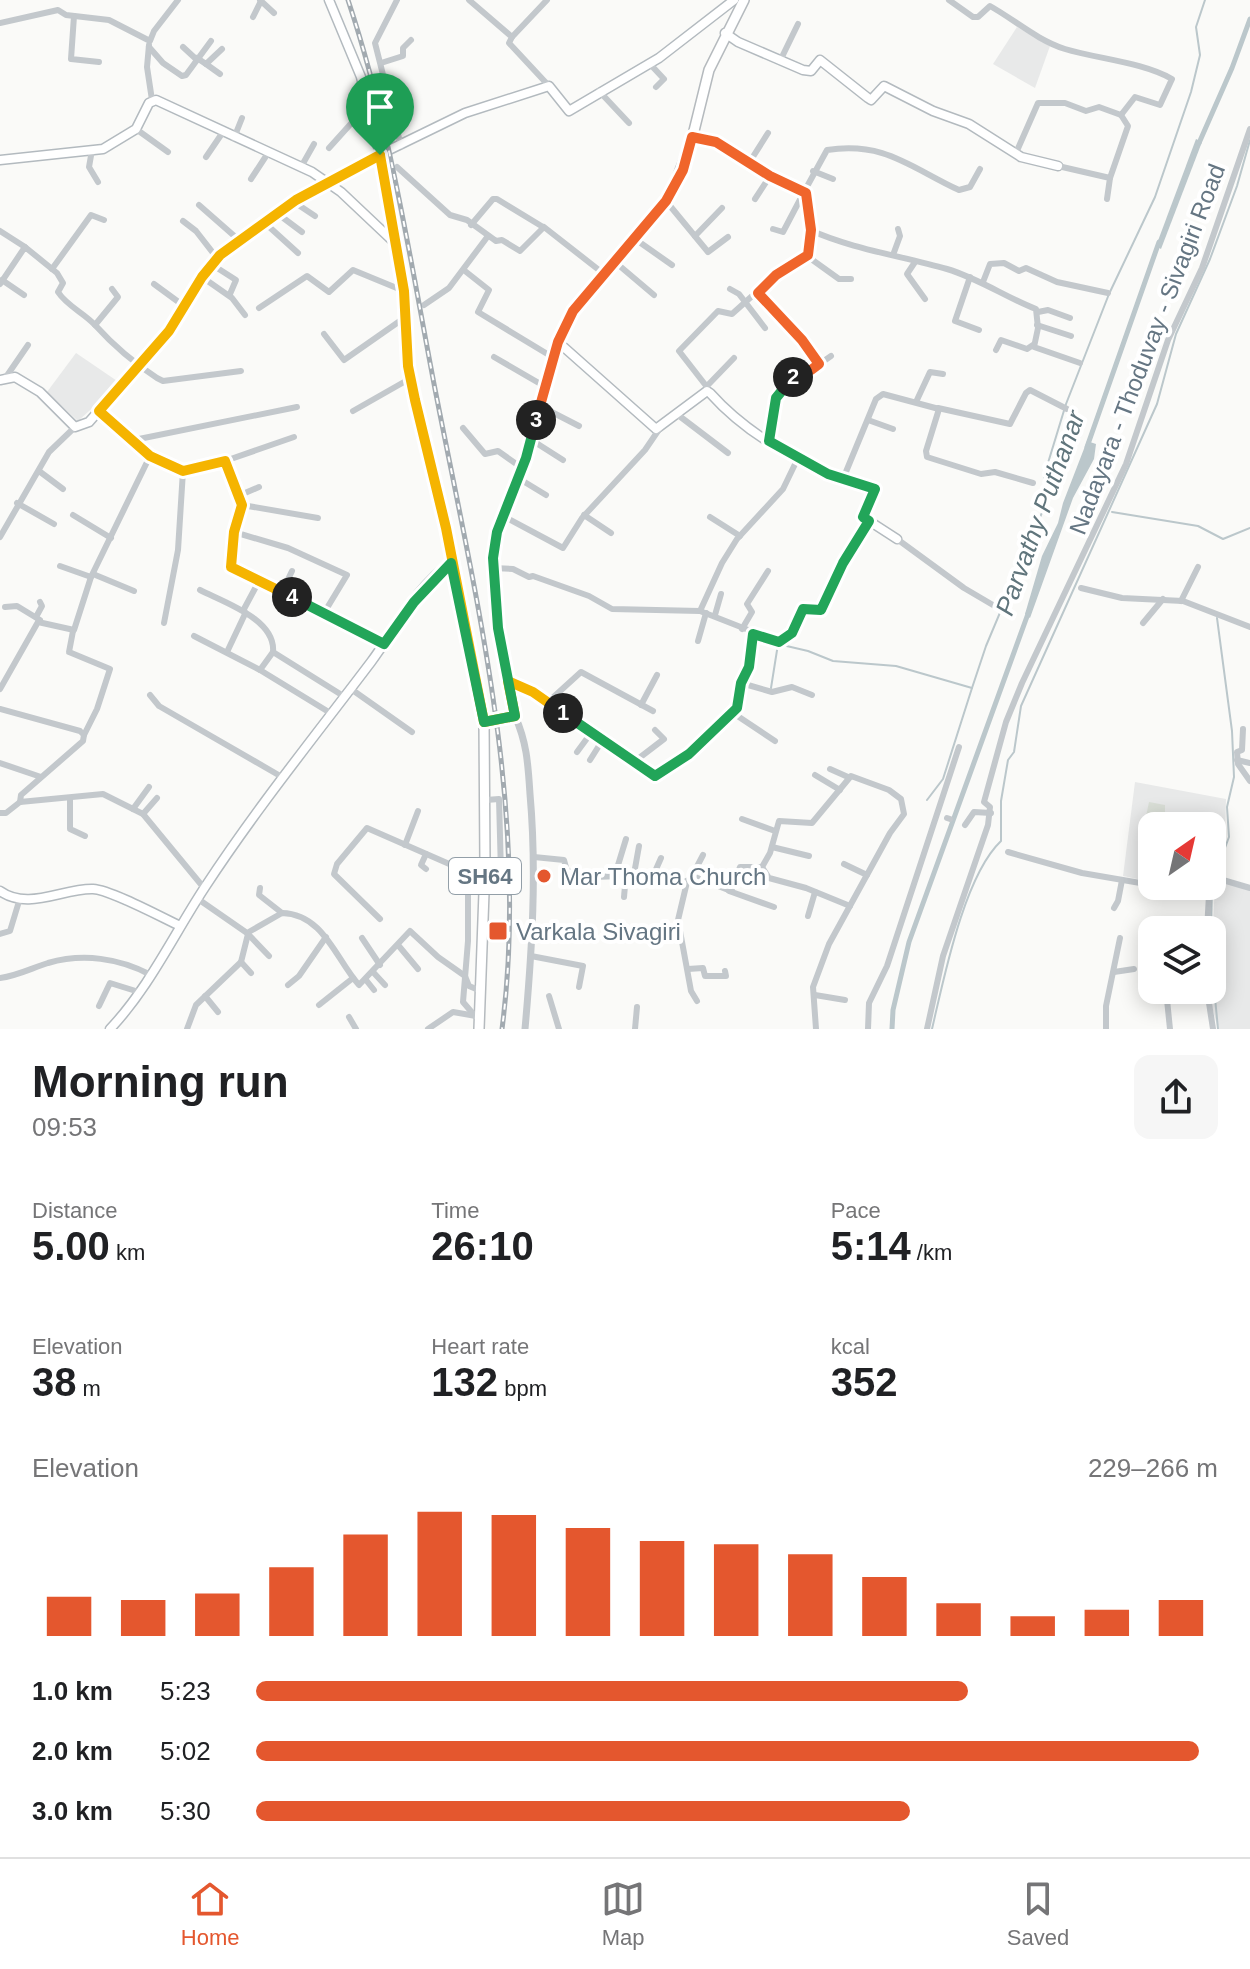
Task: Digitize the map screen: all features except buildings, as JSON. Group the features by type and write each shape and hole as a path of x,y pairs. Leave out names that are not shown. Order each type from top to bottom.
{"main road":[{"path":"329,0 361,77 380,155 404,291 411,378 446,528 484,722 515,716 498,628 493,568 497,532 520,473 558,342 573,311 666,201 683,170 709,70 744,0"},
{"path":"3,379 15,377 40,392 75,427 89,422 169,331 214,261 294,202 327,181 465,113 549,86 569,111 649,63 733,0"},
{"path":"725,33 780,61 811,71 820,60 871,100 884,86 933,111 969,124 1016,153 1058,166"},
{"path":"0,160 109,146 136,129 152,100 167,104 327,181 395,243"},
{"path":"558,342 656,429 678,415 707,389 729,414 769,441 843,479 875,489 863,517 897,539"},
{"path":"110,1029 151,975 204,888 282,777 414,602 451,563"},
{"name":"SH64","path":"479,1029 485,865 484,722"},
{"path":"0,891 20,898 94,889 180,926"}],"street":[{"path":"152,100 147,67 150,44 154,31 178,0"},
{"path":"253,17 260,0 274,13"},
{"path":"397,0 375,43 401,146"},
{"path":"469,0 512,37"},
{"path":"547,0 509,43 549,86"},
{"path":"949,0 973,17 978,17 990,6 1036,36 1066,49 1155,70 1172,79 1160,105 1134,97 1121,115"},
{"path":"0,23 58,10 74,16 109,20 150,44 180,75 186,75 211,41"},
{"path":"74,16 71,59 99,62"},
{"path":"780,61 798,24"},
{"path":"381,63 403,56 403,48 411,40"},
{"path":"183,47 220,74"},
{"path":"206,64 222,49"},
{"path":"649,63 664,79 656,87"},
{"path":"599,91 629,123"},
{"path":"1016,153 1038,103 1065,103 1086,111 1099,107 1121,115 1128,126 1110,178 1107,199"},
{"path":"329,148 356,118 370,111"},
{"path":"234,138 242,118"},
{"path":"136,129 168,152"},
{"name":"Nadayara - Thoduvay - Sivagiri Road","path":"927,1029 954,917 991,813 984,802 1006,722 1126,464 1168,340 1202,268 1250,129"},
{"path":"206,157 223,132"},
{"path":"749,163 768,133"},
{"path":"692,137 716,142 770,176 805,191"},
{"path":"301,167 314,144"},
{"path":"773,229 783,232 813,171 827,150 871,149 892,154 949,186 965,191 980,169"},
{"path":"92,150 89,167 98,182"},
{"path":"251,179 268,153"},
{"path":"1058,166 1110,178"},
{"path":"397,167 450,215 459,216 488,236 520,251 543,227"},
{"path":"813,171 833,179"},
{"path":"755,199 770,176"},
{"path":"734,358 707,389 679,351 718,311 732,314 776,275 807,256 811,230 805,191"},
{"path":"471,225 493,199 497,199 543,227 604,274"},
{"path":"666,201 708,252 728,237"},
{"path":"294,202 315,216"},
{"path":"199,205 240,241"},
{"path":"695,236 722,208"},
{"path":"278,214 302,232"},
{"path":"52,269 91,215 104,220"},
{"path":"183,221 196,231 214,261 236,280 230,294"},
{"path":"266,224 298,253"},
{"path":"893,255 900,236 898,229"},
{"path":"811,230 970,277 1038,312 1048,310 1070,318"},
{"path":"0,231 52,269 63,283 58,292 62,298 138,366 163,381 241,371"},
{"path":"424,305 444,293 465,271 488,236"},
{"path":"635,239 672,265"},
{"path":"24,295 2,279 25,247"},
{"path":"807,256 839,279 851,279"},
{"path":"615,262 654,295"},
{"path":"915,262 907,274 925,299"},
{"path":"983,282 990,264 1004,263 1019,271 1026,268 1057,282 1108,293"},
{"path":"259,308 307,276 327,292 353,270 404,291"},
{"path":"465,271 489,290 478,312 554,358"},
{"path":"202,277 232,298 245,315"},
{"path":"970,277 955,321 979,330"},
{"path":"154,284 184,306"},
{"path":"95,325 118,297 112,289"},
{"path":"730,289 765,328"},
{"path":"758,293 802,340 819,364"},
{"path":"996,350 1001,340 1027,349 1033,345 1038,312"},
{"path":"324,334 344,360 407,316"},
{"path":"1037,325 1071,336"},
{"path":"3,379 28,345"},
{"path":"1033,345 1080,363"},
{"path":"769,441 776,398 786,383 800,370 811,370 831,356"},
{"path":"494,357 544,386"},
{"path":"916,402 930,372 943,374"},
{"path":"353,411 411,378"},
{"path":"843,479 876,399 883,394 1010,424 1030,390 1067,409"},
{"path":"540,406 579,426"},
{"path":"134,440 297,407"},
{"path":"938,408 927,457 981,474 995,472 1033,483"},
{"path":"99,411 150,456 183,471 225,461 294,437"},
{"path":"678,415 728,453"},
{"path":"868,420 893,429"},
{"path":"0,537 49,452 75,427"},
{"path":"463,428 485,454 498,451 546,495"},
{"path":"503,516 563,548 584,515 645,450 660,428"},
{"path":"530,439 563,460"},
{"path":"20,802 21,795 83,741 97,709 110,669 69,652 73,631 92,576 150,456"},
{"path":"698,641 703,612 722,563 740,536 783,489 798,458"},
{"path":"225,461 242,505 234,532 231,567 384,644"},
{"path":"39,471 63,489"},
{"path":"164,623 178,550 183,471"},
{"path":"238,496 259,487"},
{"path":"17,503 54,524"},
{"path":"242,505 318,518"},
{"path":"73,515 111,538"},
{"path":"584,515 611,533"},
{"path":"710,517 740,536"},
{"path":"493,568 513,569 589,596 612,609 715,615 753,634 779,642 792,633 803,609 821,610 843,563 869,521"},
{"path":"234,532 288,548 347,575 324,613"},
{"path":"897,539 964,588 998,608"},
{"path":"60,566 134,591"},
{"path":"1181,601 1198,567"},
{"path":"282,592 292,571"},
{"path":"742,629 752,612 747,604 768,571"},
{"path":"227,652 259,581"},
{"path":"1081,588 1122,598 1181,601 1250,627"},
{"path":"200,590 245,614 266,631 274,645 273,652 260,670"},
{"path":"715,615 721,594"},
{"path":"1143,623 1163,599"},
{"path":"0,689 2,679 38,619 42,606 40,602"},
{"path":"5,607 13,605 38,619 73,631"},
{"path":"508,681 548,702 655,776 689,754 737,708 741,683 748,671 753,634"},
{"path":"194,636 260,670 332,714"},
{"path":"273,652 412,732"},
{"path":"548,702 581,672 653,711"},
{"path":"641,705 657,675"},
{"path":"741,683 772,692 795,687 812,695"},
{"path":"150,695 159,706 282,777"},
{"path":"0,709 80,731 84,735"},
{"path":"733,713 775,741"},
{"path":"515,716 525,738 534,857 525,1029"},
{"path":"1243,729 1247,738 1243,750 1237,752 1237,760 1250,781"},
{"path":"634,762 664,739 655,730"},
{"path":"577,752 591,733"},
{"path":"590,760 602,741"},
{"path":"868,1029 869,1003 887,966 959,747"},
{"path":"1237,760 1250,763"},
{"path":"0,763 41,777"},
{"path":"816,1029 813,987 829,944 904,814 904,806 889,790 830,769"},
{"path":"815,775 840,790"},
{"path":"762,867 772,847 779,821 812,823 848,777"},
{"path":"133,809 149,787"},
{"path":"0,813 6,813 20,802 103,794 143,814 204,888"},
{"path":"70,798 70,829 85,836"},
{"path":"143,814 157,798"},
{"path":"486,800 499,799 501,873"},
{"path":"405,845 418,811"},
{"path":"965,825 974,812 991,813"},
{"path":"742,819 775,831"},
{"path":"380,919 335,876 334,870 368,827 468,870 485,865"},
{"path":"615,875 626,839"},
{"path":"624,897 639,846"},
{"path":"772,847 809,856"},
{"path":"1008,852 1082,873 1138,883"},
{"path":"426,854 421,865 426,869"},
{"path":"697,1001 692,996 678,920 689,881 703,855"},
{"path":"534,857 564,860 567,871 593,877 630,874 689,881 695,877 774,907"},
{"path":"653,876 661,858"},
{"path":"844,864 867,875"},
{"path":"729,891 734,888 740,867 762,867"},
{"path":"762,867 769,878 850,906"},
{"path":"468,870 463,1004 478,1016"},
{"path":"1114,908 1122,880"},
{"path":"1226,881 1250,888"},
{"path":"260,888 259,895 282,913 304,919 326,937 359,985 410,931 465,976 469,986 481,991"},
{"path":"808,916 815,892"},
{"path":"0,934 10,932 20,898"},
{"path":"198,899 248,934 269,956"},
{"path":"187,1029 190,1014 241,962 248,934 282,913"},
{"path":"288,985 299,976 326,937"},
{"path":"362,938 380,965"},
{"path":"1106,1029 1105,1011 1120,938"},
{"path":"398,945 418,969"},
{"path":"531,956 583,966 579,987"},
{"path":"0,978 54,962 92,958 128,962 151,975"},
{"path":"241,962 251,973"},
{"path":"688,969 703,968 705,976 711,978 726,976 725,971"},
{"path":"1114,972 1134,969"},
{"path":"373,972 385,985"},
{"path":"319,1005 353,978"},
{"path":"366,980 374,990"},
{"path":"99,1006 110,983 139,992"},
{"path":"815,995 845,1000"},
{"path":"205,996 218,1012"},
{"path":"549,996 559,1029"},
{"path":"1167,1004 1170,1029"},
{"path":"1209,1004 1213,1029"},
{"path":"635,1029 637,1007"},
{"path":"428,1029 452,1012 478,1016"},
{"path":"349,1017 356,1029"}],"shaded area":[{"path":"1017,27 1050,46 1035,88 993,64"},
{"path":"1196,139 1202,142 1161,249 1156,246"},
{"path":"76,353 120,383 78,421 47,392"},
{"path":"1087,441 1096,444 1094,459 1073,498 1030,618 1025,614 1042,556 1058,523"},
{"path":"1135,782 1226,799 1226,812 1138,812 1138,879 1123,876"},
{"path":"1149,802 1165,805 1165,812 1147,812"},
{"path":"1226,884 1250,890 1250,1029 1218,1029 1211,1004 1226,1004 1226,916 1214,916 1214,900 1226,900"}],"waterway":[{"path":"771,688 778,644 833,661 896,666 972,688 986,646 1046,503 1044,476 1066,404 1109,294 1155,197 1191,92 1200,55 1196,27 1205,0"},
{"name":"Parvathy Puthanar","path":"1199,143 1250,19"},
{"path":"932,1029 949,956 966,902 988,857 1001,841 1001,801 1008,760 1014,752 1021,706 1157,404 1176,334 1210,259 1250,140"},
{"name":"Parvathy Puthanar","path":"1087,447 1159,242"},
{"path":"1112,512 1198,526 1223,539 1250,528"},
{"name":"Parvathy Puthanar","path":"892,1029 893,1010 909,942 1029,611"},
{"path":"1217,618 1232,731 1234,777 1227,807 1229,837 1226,845"},
{"path":"927,800 943,779 972,688"},
{"path":"1211,916 1212,900"},
{"path":"1216,1004 1218,1029"}],"railway":[{"path":"348,0 376,96 398,193 482,627 494,707 504,787 509,868 509,948 502,1029"}],"place":[{"name":"Mar Thoma Church","path":"544,876"},
{"name":"Varkala Sivagiri","path":"498,931"}],"route":[{"path":"380,155 296,200 220,255 202,277 169,331 99,411 150,456 183,471 225,461 242,505 234,532 231,567 384,644 414,602 451,563 484,722 500,718 515,716 498,628 493,558 497,532 526,458 558,342 573,311 666,201 683,170 692,137 716,142 770,176 806,193 811,230 808,255 776,275 758,293 802,340 819,364 811,370 800,370 776,398 769,441 828,474 875,489 863,517 869,521 843,563 821,610 803,609 792,633 779,642 753,634 749,667 741,683 737,708 689,754 655,776 547,701 533,692 508,681 515,716 484,722 446,528 408,366 404,291 380,155"}]}
